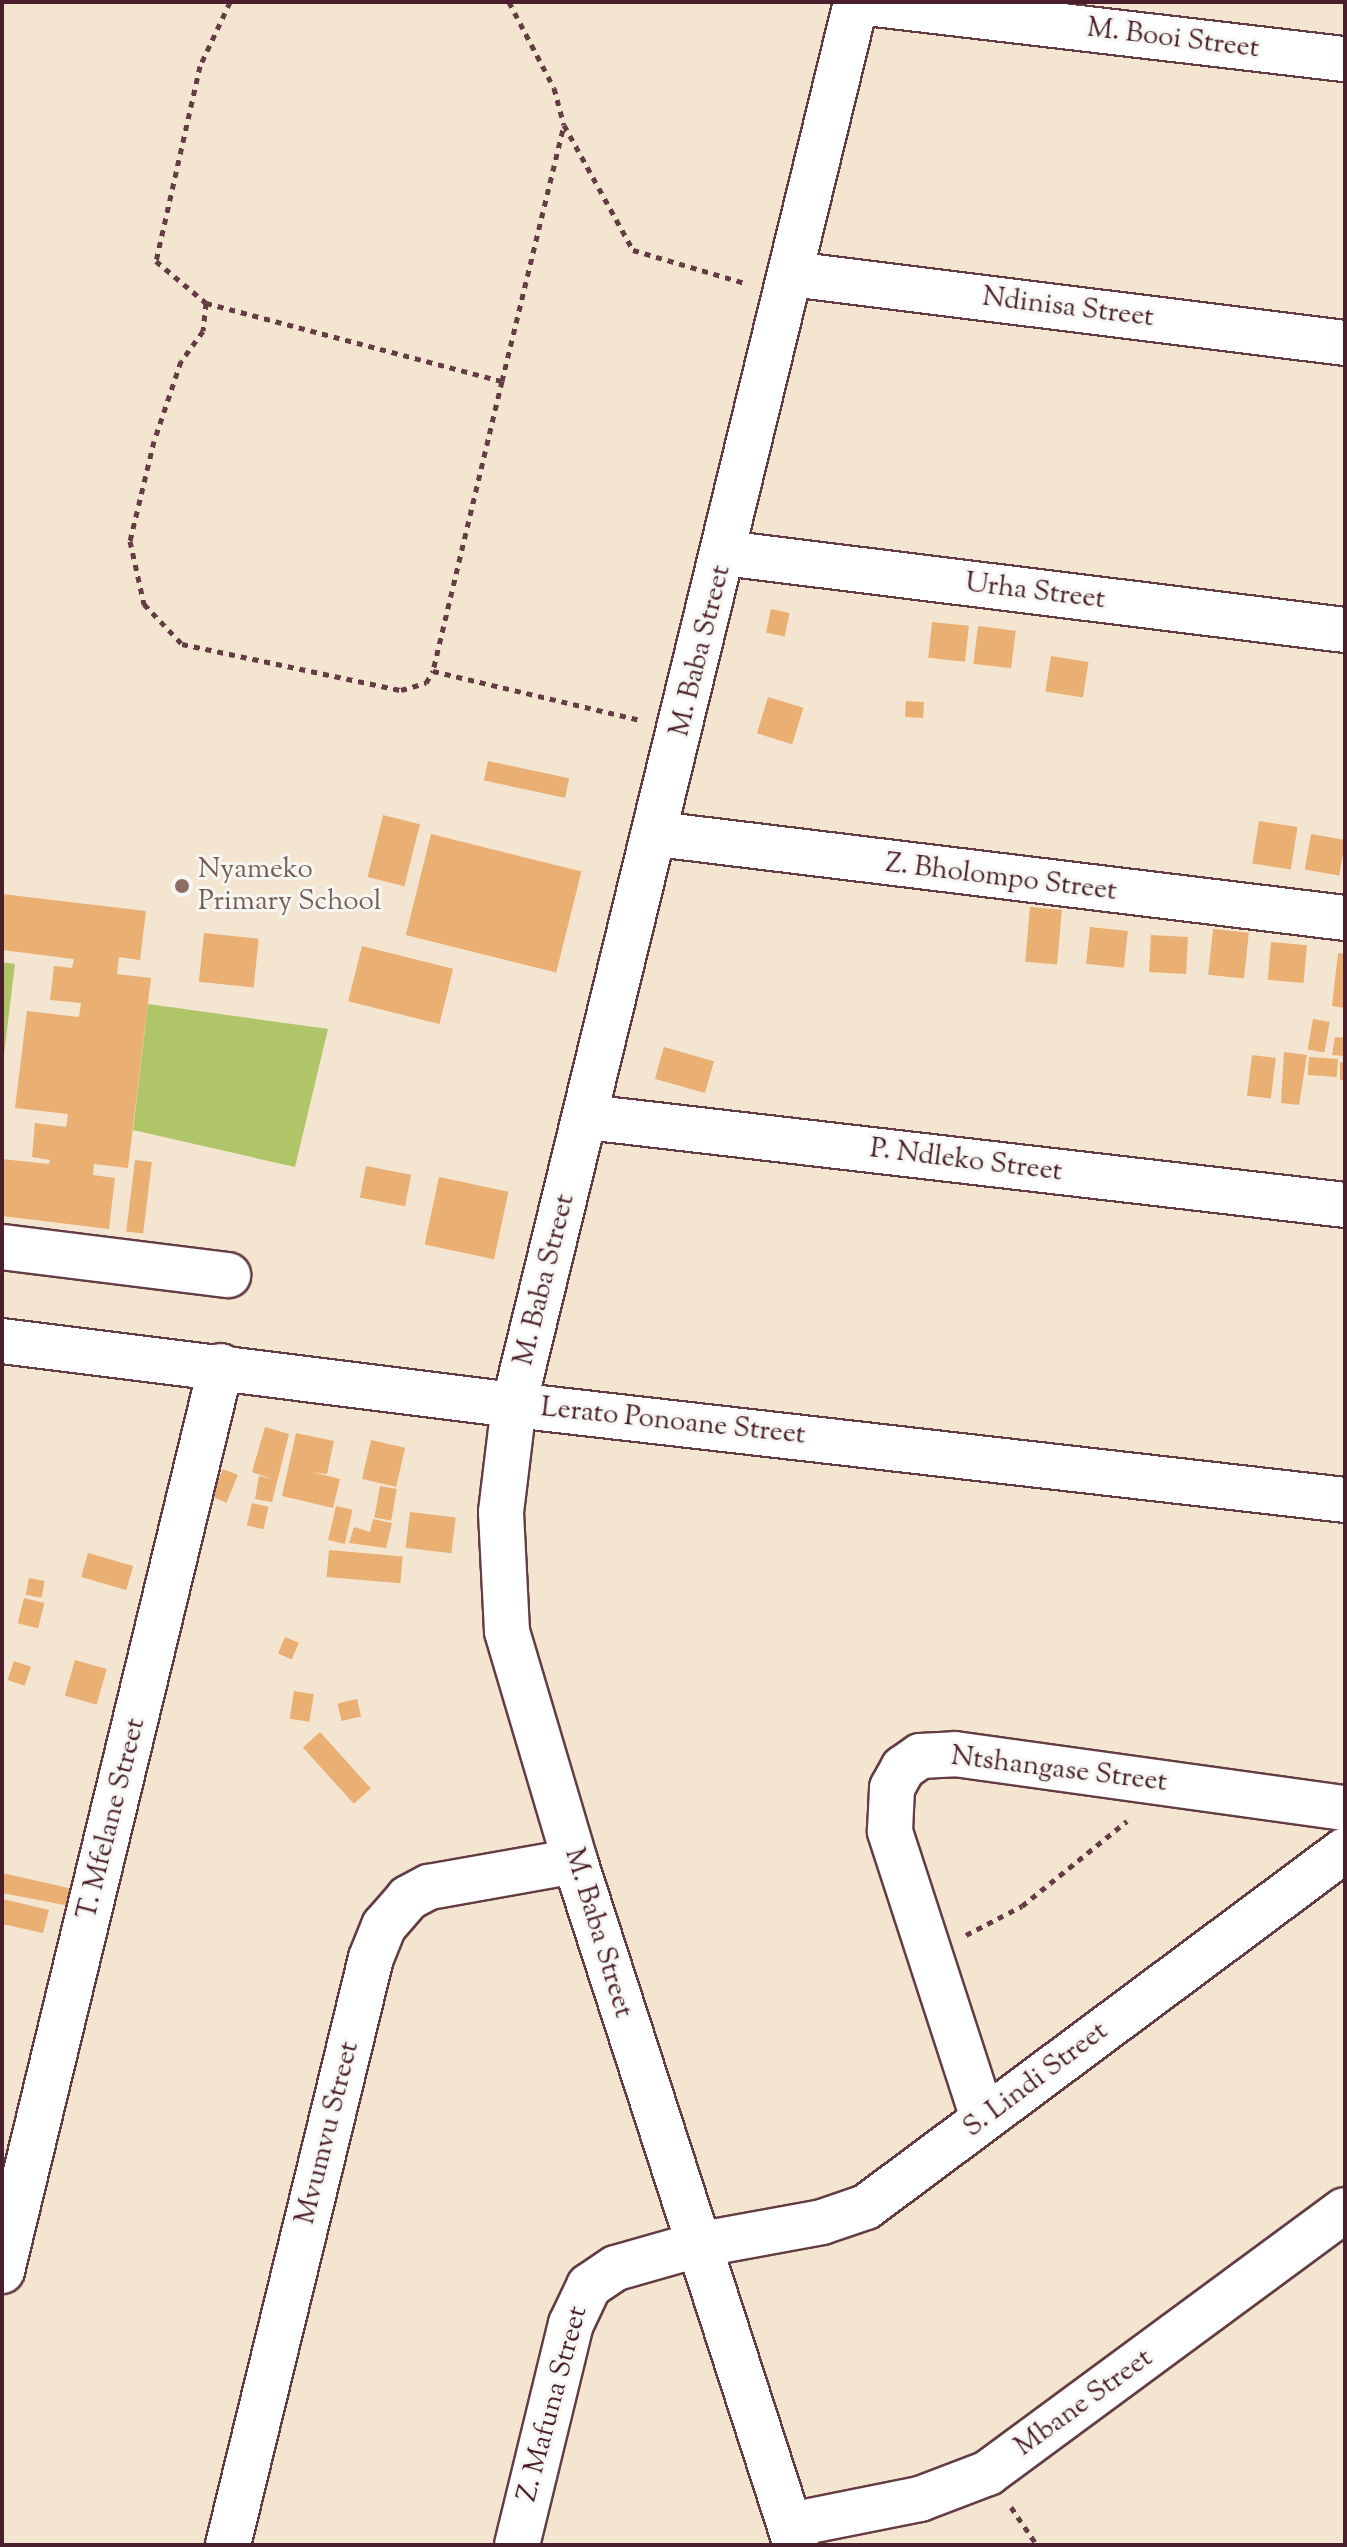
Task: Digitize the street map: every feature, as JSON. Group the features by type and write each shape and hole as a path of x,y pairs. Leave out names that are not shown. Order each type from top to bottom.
{"street":[{"name":"M. Booi Street","path":"857,2 1345,59"},
{"name":"M. Baba Street","path":"793,2535 575,1861 507,1631 501,1512 514,1405 657,834 857,2"},
{"name":"Ndinisa Street","path":"789,285 1345,343"},
{"name":"Urha Street","path":"724,553 1345,630"},
{"name":"Z. Bholompo Street","path":"657,834 1345,918"},
{"name":"P. Ndleko Street","path":"587,1117 1345,1205"},
{"path":"2,1247 228,1275"},
{"name":"Lerato Ponoane Street","path":"2,1341 514,1405 1345,1500"},
{"name":"T. Mfelane Street","path":"2,2271 221,1366"},
{"name":"Ntshangase Street","path":"983,2118 887,1814 903,1768 920,1756 955,1754 1345,1808"},
{"name":"S. Lindi Street","path":"697,2245 822,2222 866,2207 1345,1850"},
{"name":"Mvumvu Street","path":"228,2545 371,1958 384,1926 408,1898 429,1887 575,1861"},
{"name":"Mbane Street","path":"793,2535 920,2499 988,2473 1345,2210"},
{"name":"Z. Mafuna Street","path":"517,2545 579,2299 616,2268 697,2245"}],"path":[{"path":"230,2 200,66 156,261 206,303 502,381"},
{"path":"509,2 554,88 564,125 633,250 789,285"},
{"path":"206,303 203,331 181,361 154,441 130,541 144,604 182,644 401,690 426,683 433,671 564,125"},
{"path":"433,671 642,720 678,745"},
{"path":"930,1954 1022,1906 1172,1784"}],"green space":[{"path":"2,962 15,964 2,1071"},
{"path":"148,1004 328,1029 295,1167 133,1130"}],"building":[{"path":"771,609 790,613 785,636 766,632"},
{"path":"932,622 969,626 965,662 928,658"},
{"path":"978,626 1016,631 1011,668 973,664"},
{"path":"1051,656 1089,662 1083,698 1045,692"},
{"path":"768,697 803,708 792,744 757,733"},
{"path":"906,701 924,702 923,718 905,717"},
{"path":"488,761 569,778 565,798 484,781"},
{"path":"383,815 420,824 404,886 368,877"},
{"path":"1259,821 1298,827 1291,870 1252,863"},
{"path":"431,834 581,871 556,972 406,935"},
{"path":"1311,834 1345,840 1339,876 1305,869"},
{"path":"2,894 146,911 140,960 119,957 117,974 151,978 128,1168 94,1164 93,1175 115,1178 109,1229 2,1216 2,1159 49,1164 50,1160 32,1157 35,1123 66,1127 68,1114 15,1108 27,1011 79,1017 81,1003 50,1000 54,966 72,968 74,959 2,950"},
{"path":"1030,907 1062,910 1057,965 1025,962"},
{"path":"1090,927 1128,931 1124,968 1086,964"},
{"path":"1213,929 1249,933 1244,979 1208,975"},
{"path":"204,933 259,939 254,987 199,982"},
{"path":"1151,935 1188,937 1186,974 1149,972"},
{"path":"1271,942 1307,945 1304,983 1268,980"},
{"path":"362,946 453,969 439,1024 348,1001"},
{"path":"1338,953 1345,954 1345,1008 1332,1006"},
{"path":"1313,1019 1330,1022 1324,1052 1308,1050"},
{"path":"1335,1037 1345,1038 1345,1056 1332,1055"},
{"path":"664,1047 714,1061 705,1093 655,1079"},
{"path":"1284,1052 1307,1055 1299,1105 1281,1103"},
{"path":"1252,1055 1276,1058 1271,1099 1247,1096"},
{"path":"1309,1057 1338,1059 1337,1077 1308,1075"},
{"path":"1340,1062 1345,1062 1345,1080 1340,1080"},
{"path":"135,1160 152,1162 143,1234 126,1231"},
{"path":"366,1166 411,1175 405,1206 360,1197"},
{"path":"439,1177 508,1192 494,1259 425,1244"},
{"path":"265,1427 289,1434 272,1502 255,1499 259,1476 272,1479 252,1472"},
{"path":"296,1433 334,1441 327,1474 312,1472 340,1479 333,1508 282,1496"},
{"path":"371,1440 405,1448 396,1487 362,1479"},
{"path":"223,1469 238,1475 227,1503 212,1497"},
{"path":"380,1486 397,1489 391,1520 374,1518"},
{"path":"252,1503 269,1507 263,1529 247,1525"},
{"path":"336,1506 353,1510 345,1544 328,1540"},
{"path":"410,1512 456,1518 451,1553 406,1548"},
{"path":"373,1519 392,1523 386,1548 349,1543 354,1527 370,1532"},
{"path":"329,1550 403,1556 400,1583 327,1577"},
{"path":"88,1553 133,1566 126,1590 81,1577"},
{"path":"29,1578 45,1581 41,1598 26,1595"},
{"path":"24,1598 44,1603 38,1628 18,1623"},
{"path":"285,1637 299,1643 292,1659 278,1654"},
{"path":"75,1660 107,1669 97,1705 65,1696"},
{"path":"14,1661 31,1667 25,1686 7,1680"},
{"path":"294,1691 314,1694 309,1722 290,1719"},
{"path":"357,1699 361,1717 342,1721 338,1703"},
{"path":"320,1732 371,1788 354,1804 303,1747"},
{"path":"2,1873 73,1889 70,1906 2,1893"},
{"path":"3,1899 49,1910 43,1933 2,1924"}],"place":[{"name":"Nyameko Primary School","path":"182,886"}]}
